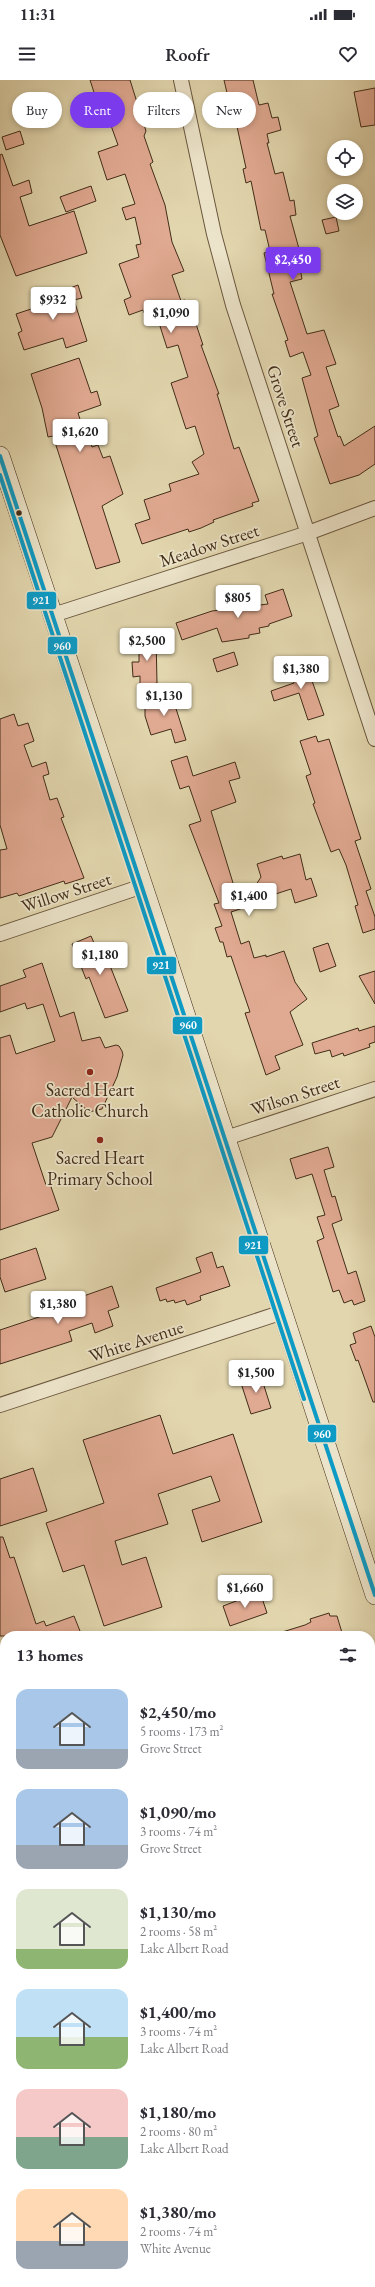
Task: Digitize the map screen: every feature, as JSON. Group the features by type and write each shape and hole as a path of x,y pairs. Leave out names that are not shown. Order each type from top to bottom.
{"main road":[{"path":"0,456 226,1138 375,1595"}],"street":[{"name":"Grove Street","path":"181,80 214,234 233,305 375,739"},
{"name":"Meadow Street","path":"53,615 308,533 375,508"},
{"name":"Willow Street","path":"0,934 143,886"},
{"name":"Wilson Street","path":"226,1138 375,1089"},
{"name":"White Avenue","path":"0,1405 283,1312"}],"building":[{"path":"90,80 130,80 134,92 133,128 145,128 146,131 144,136 153,162 150,164 165,205 172,242 184,271 172,275 181,301 185,300 193,322 195,321 203,345 201,345 219,394 217,394 234,449 239,447 259,501 252,503 253,506 213,520 214,522 201,528 189,532 188,529 142,544 135,524 150,519 144,500 171,491 169,484 199,474 192,462 204,454 195,426 186,429 171,383 188,377 178,345 167,348 159,323 156,324 151,310 144,313 143,310 129,315 124,300 131,297 119,264 139,257 136,245 141,244 135,217 126,220 122,208 135,204 125,174 107,180 98,152 118,145 112,128 125,128 125,92 94,92"},
{"path":"224,80 253,80 256,92 227,92"},
{"path":"375,88 375,125 361,127 354,92"},
{"path":"256,92 259,105 268,103 272,118 278,117 281,130 267,134 269,143 267,143 275,174 283,172 290,201 294,200 296,215 290,216 304,267 300,268 302,279 290,282 307,334 324,330 336,364 326,367 339,406 329,410 338,437 340,436 344,446 375,426 375,464 359,475 330,484 314,438 318,436 302,378 311,375 303,352 290,357 285,341 288,340 272,294 274,294 264,253 270,251 265,230 261,230 251,181 246,183 243,169 246,168 237,128 256,128"},
{"path":"20,131 24,144 6,150 2,137"},
{"path":"2,154 13,186 29,180 32,193 20,197 29,226 74,211 87,253 16,276 0,235 0,155"},
{"path":"91,186 96,201 66,212 60,197"},
{"path":"322,220 337,220 339,231 326,234"},
{"path":"78,285 82,298 74,300 87,341 66,348 63,338 24,350 18,333 22,331 16,314 43,305 41,299"},
{"path":"79,358 91,393 97,391 101,405 78,413 85,435 88,434 92,447 98,445 103,458 110,456 123,494 102,506 120,562 96,569 53,436 48,437 42,408 31,374"},
{"path":"283,589 292,616 269,624 269,626 259,628 260,633 249,635 249,638 222,642 217,628 182,640 176,623 212,611 268,604 265,595"},
{"path":"156,636 157,683 140,688 140,676 133,677 132,662 139,662 139,637"},
{"path":"234,652 238,665 217,672 213,659"},
{"path":"304,658 324,715 308,720 299,693 274,701 271,691 294,683 288,664"},
{"path":"172,696 186,740 175,743 171,729 151,735 145,716 145,699"},
{"path":"14,714 18,726 28,723 34,741 24,745 32,767 46,762 49,774 43,776 50,800 57,798 64,817 61,818 84,878 65,884 64,881 19,896 17,893 0,898 0,850 7,849 0,825 0,719"},
{"path":"316,736 318,742 329,739 361,839 355,841 371,889 366,891 375,917 375,929 363,933 355,906 358,905 346,865 339,849 331,852 313,804 315,803 306,776 311,774 300,741"},
{"path":"187,756 193,776 235,762 240,778 229,781 236,802 211,811 237,896 252,891 261,877 257,864 282,856 283,859 300,854 306,880 311,878 317,896 295,903 291,889 257,900 258,903 231,912 241,944 249,941 254,958 266,955 266,957 284,951 295,982 307,999 290,1012 303,1045 275,1056 280,1069 266,1075 245,1013 250,1012 231,956 227,957 223,942 220,942 215,928 222,926 214,904 219,903 189,825 201,821 189,786 180,789 171,761"},
{"path":"91,936 94,943 101,943 128,1011 105,1018 89,977 86,979 72,944"},
{"path":"328,943 336,966 320,972 313,948"},
{"path":"42,963 60,1017 74,1012 82,1041 100,1037 105,1048 116,1045 119,1046 123,1055 117,1077 102,1109 89,1112 72,1097 52,1137 32,1143 46,1185 50,1184 59,1210 0,1230 0,1038 10,1035 16,1054 55,1041 43,1004 27,1009 25,1003 0,1012 0,986 26,977 23,970"},
{"path":"375,971 375,1004 359,976"},
{"path":"375,1026 375,1042 369,1044 370,1047 344,1056 343,1053 332,1057 330,1050 315,1054 312,1043 358,1028 359,1031"},
{"path":"328,1147 334,1167 324,1170 332,1197 335,1196 342,1220 332,1224 348,1274 356,1271 365,1301 354,1305 352,1300 344,1303 339,1290 333,1292 317,1241 324,1238 317,1217 325,1215 312,1174 296,1179 290,1159"},
{"path":"36,1248 46,1279 5,1292 0,1277 0,1260"},
{"path":"212,1252 217,1268 223,1266 230,1286 200,1296 201,1300 187,1305 185,1300 175,1303 174,1300 167,1302 166,1299 160,1301 156,1288 201,1272 196,1258"},
{"path":"112,1286 119,1307 108,1311 113,1326 95,1333 92,1323 69,1331 72,1341 0,1364 0,1330 56,1310 55,1307 63,1304 61,1299 77,1294 78,1298"},
{"path":"371,1326 375,1337 375,1402 373,1402 358,1360 356,1361 350,1345 356,1343 353,1333"},
{"path":"260,1373 271,1408 251,1414 240,1380"},
{"path":"160,1415 173,1454 233,1434 262,1522 202,1542 192,1510 220,1501 211,1476 158,1494 168,1524 115,1541 122,1565 146,1557 162,1607 104,1626 84,1565 63,1572 46,1523 104,1503 83,1440"},
{"path":"33,1468 47,1511 0,1526 0,1479"},
{"path":"0,1537 3,1537 10,1558 14,1557 36,1624 44,1621 46,1626 74,1616 80,1631 0,1631"},
{"path":"260,1592 267,1613 230,1626 223,1606"},
{"path":"329,1613 330,1616 337,1616 342,1631 286,1631 305,1625 311,1622 310,1619"}],"transit line":[{"name":"960","path":"0,456 375,1595"},
{"name":"921","path":"0,475 304,1399"}],"place":[{"name":"Sacred Heart Catholic Church","path":"90,1072"},
{"name":"Sacred Heart Primary School","path":"100,1140"}]}
